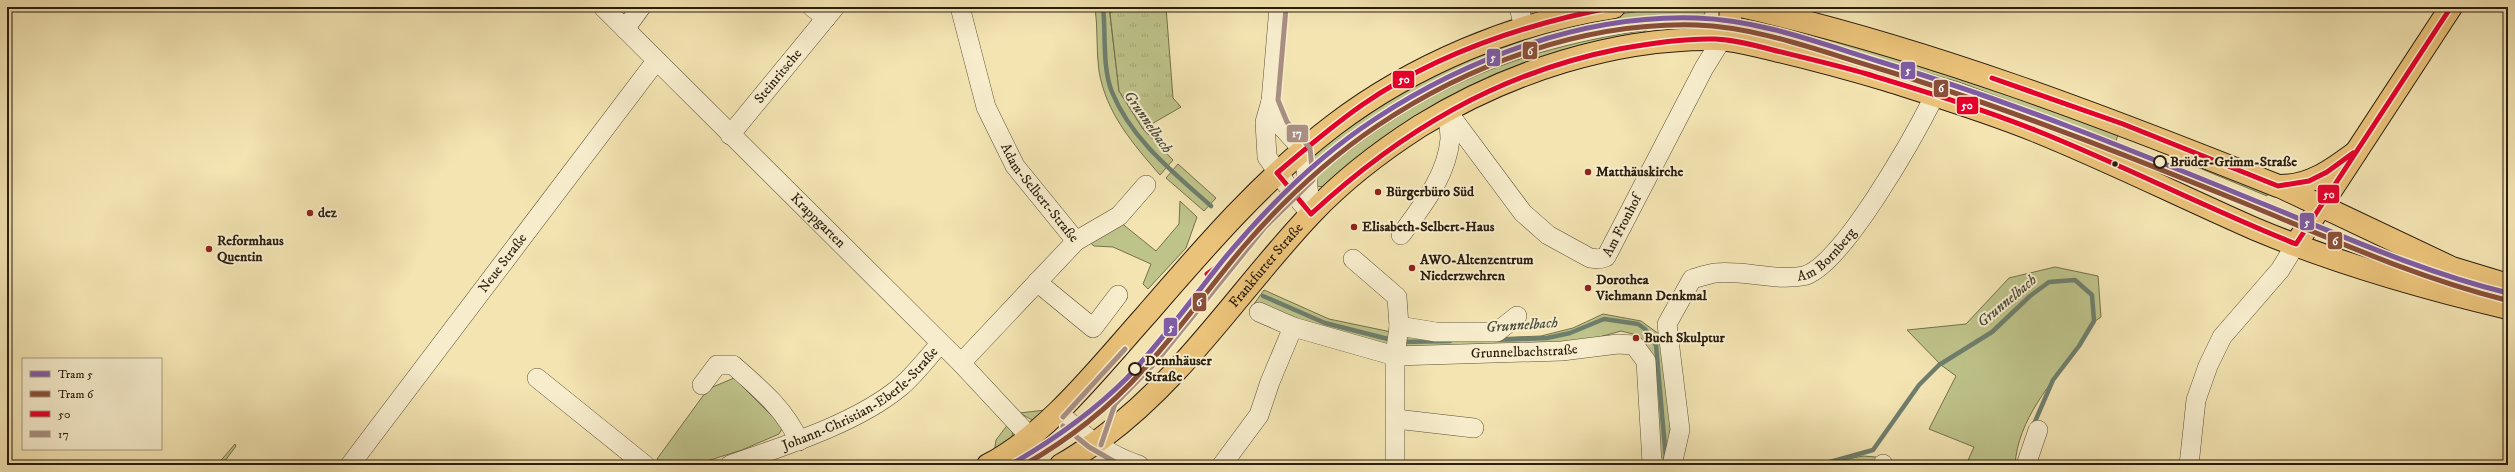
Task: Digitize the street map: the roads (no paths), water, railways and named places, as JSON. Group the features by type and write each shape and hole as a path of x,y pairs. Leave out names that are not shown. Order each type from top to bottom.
{"main road":[{"path":"988,465 1030,437 1058,412 1220,231 1278,173 1334,125 1396,85 1485,41 1524,28 1614,7"},
{"path":"1722,39 1730,23 1731,7"},
{"path":"1745,7 1808,21 1962,67 2123,124 2278,186 2452,268 2508,285"},
{"path":"2296,244 2451,7"},
{"name":"Frankfurter Straße","path":"1061,465 1077,457 1139,410 1168,381 1311,214 1362,167 1390,147 1447,110 1505,82 1561,62 1599,52 1679,40 1722,39 1823,61 1935,95 2037,131 2258,230 2346,263 2508,308"},
{"path":"2278,186 2291,186 2308,182 2332,170 2356,152"}],"street":[{"name":"Krappgarten","path":"603,7 960,363 1030,437"},
{"path":"625,29 640,7"},
{"name":"Adam-Selbert-Straße","path":"960,7 986,107 1014,166 1076,241 960,363"},
{"path":"1279,7 1271,101 1265,122 1267,157 1311,214"},
{"path":"1519,7 1524,28"},
{"name":"Steinritsche","path":"730,135 824,11"},
{"name":"Am Fronhof","path":"1447,110 1523,213 1548,235 1590,258 1599,259 1606,257 1704,68 1722,39"},
{"name":"Neue Straße","path":"350,465 656,61"},
{"name":"Am Bornberg","path":"1667,324 1692,279 1716,273 1768,277 1804,276 1825,262 1836,252 1861,218 1922,121 1935,95"},
{"path":"1271,101 1281,126 1304,150 1311,214"},
{"path":"1401,235 1433,193 1450,139 1447,110"},
{"path":"1076,241 1119,216 1146,185"},
{"path":"2189,465 2196,400 2208,366 2222,337 2280,270 2296,244"},
{"path":"1353,259 1397,297 1394,465"},
{"path":"1037,282 1093,328 1118,296"},
{"name":"Grunnelbachstraße","path":"1260,312 1293,327 1397,342 1562,351 1618,344 1634,345 1646,361 1652,462 1667,465 1680,430 1667,324"},
{"path":"1397,342 1436,332 1497,332 1517,316"},
{"path":"1222,465 1259,415 1270,382 1293,327"},
{"name":"Johann-Christian-Eberle-Straße","path":"730,465 799,441 883,399 899,388 940,344"},
{"path":"702,386 717,365 733,365 771,399 791,422 799,441"},
{"path":"537,378 645,465"},
{"path":"1058,412 1094,443 1116,456 1139,465"},
{"path":"1396,419 1474,428"},
{"path":"2026,465 2038,430"}],"waterway":[{"name":"Grunnelbach","path":"1103,7 1107,72 1112,92 1120,109 1142,140 1168,168 1211,206"},
{"name":"Grunnelbach","path":"1819,465 1873,450 1919,385 1939,365 1992,332 2030,296 2049,282 2075,280 2092,295 2094,321 2079,346 2053,380 2033,426"},
{"name":"Grunnelbach","path":"1263,296 1325,323 1392,340"},
{"name":"Grunnelbach","path":"1495,340 1547,338 1570,333 1604,319 1638,324 1645,329 1656,345 1666,460"},
{"name":"Grunnelbach","path":"1401,342 1450,341"}],"tram line":[{"name":"5","path":"1010,465 1071,426 1114,391 1165,335 1224,259 1276,201 1333,149 1375,119 1411,97 1449,77 1488,59 1528,44 1570,32 1612,24 1655,19 1697,18 1744,23 1767,28 1975,92 2068,126 2410,263 2508,293"},
{"name":"6","path":"1024,465 1072,434 1102,410 1130,384 1182,324 1245,245 1275,212 1324,166 1377,126 1450,84 1489,66 1529,51 1570,39 1612,31 1654,26 1696,25 1742,30 1811,47 1924,83 2016,114 2108,149 2406,269 2472,291 2506,300"}],"place":[{"name":"Brüder-Grimm-Straße","path":"2160,162"},
{"name":"Matthäuskirche","path":"1588,172"},
{"name":"Bürgerbüro Süd","path":"1378,192"},
{"name":"dez","path":"310,213"},
{"name":"Elisabeth-Selbert-Haus","path":"1354,227"},
{"name":"Reformhaus Quentin","path":"209,249"},
{"name":"AWO-Altenzentrum Niederzwehren","path":"1412,268"},
{"name":"Dorothea Viehmann Denkmal","path":"1588,288"},
{"name":"Buch Skulptur","path":"1636,338"},
{"name":"Dennhäuser Straße","path":"1135,369"}]}
